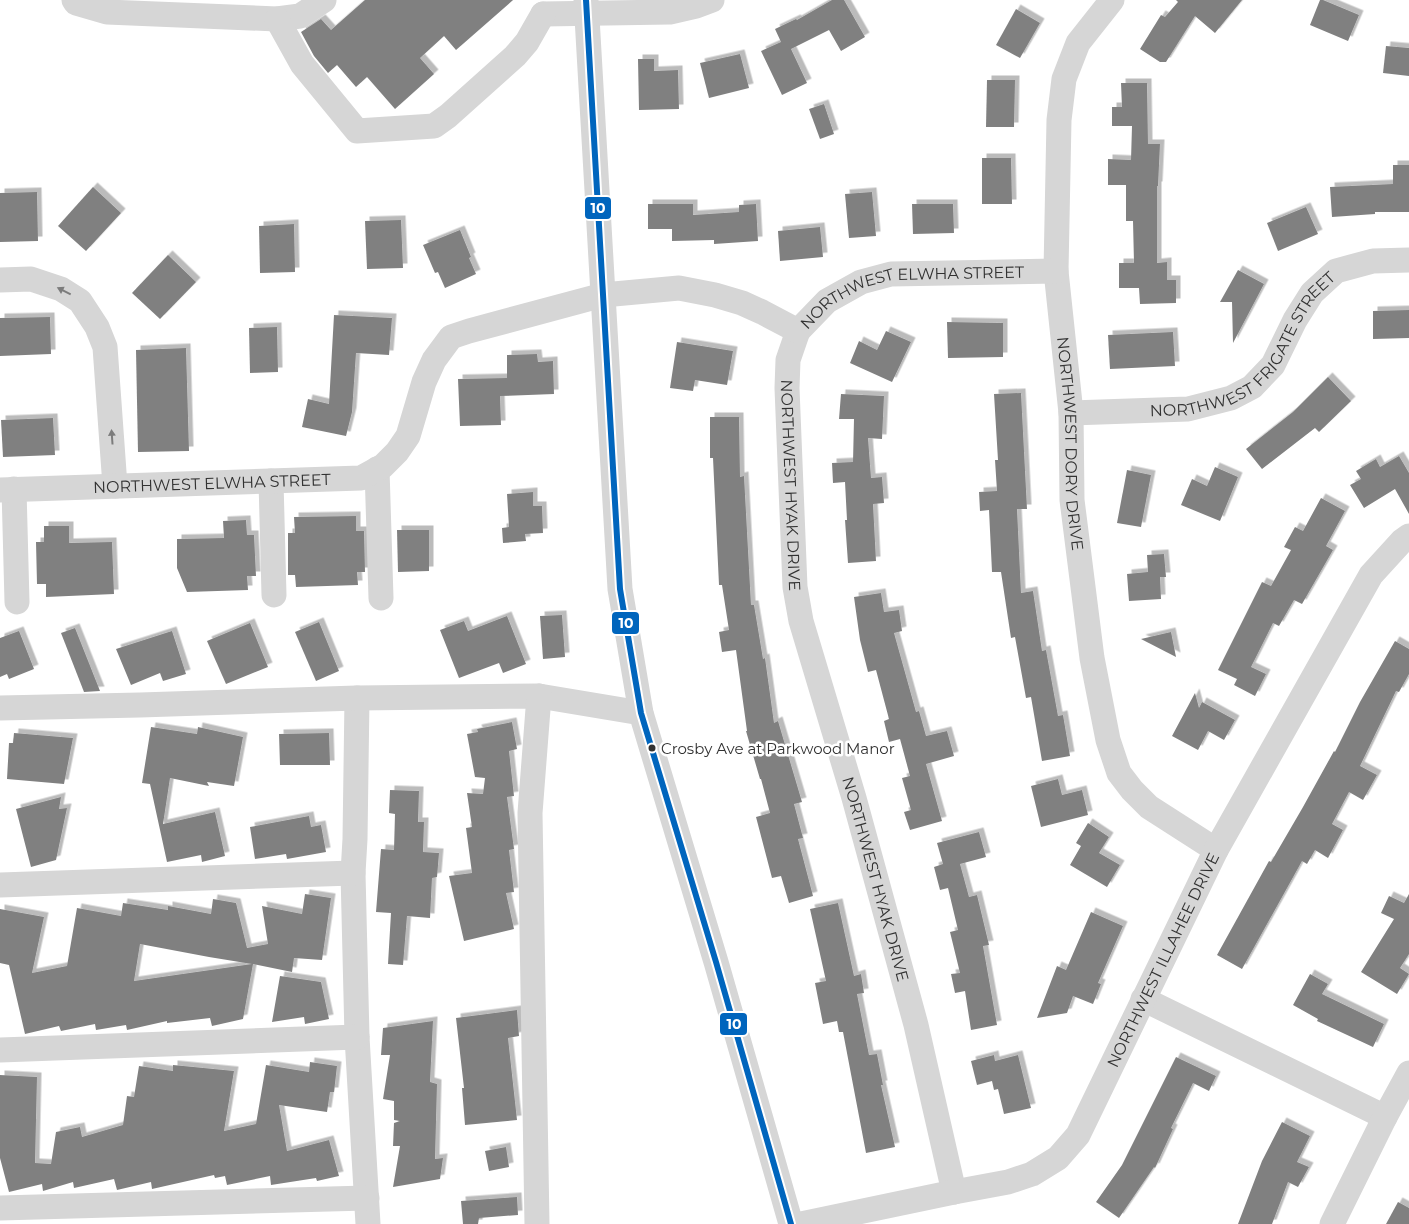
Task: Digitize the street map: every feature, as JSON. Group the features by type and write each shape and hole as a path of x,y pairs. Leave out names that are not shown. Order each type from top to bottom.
{"street":[{"path":"74,0 76,3 107,12 277,19 300,16 324,0"},
{"path":"277,19 302,64 357,131 434,126 448,116 515,56 527,42 538,7 586,6 670,12 712,0"},
{"name":"NORTHWEST DORY DRIVE","path":"1112,0 1078,43 1064,79 1059,120 1056,271 1071,413 1072,500 1092,658 1108,740 1119,773 1149,807 1216,850"},
{"path":"586,6 620,589 641,713 792,1224"},
{"name":"NORTHWEST FRIGATE STREET","path":"1071,413 1188,408 1231,398 1252,387 1272,365 1295,320 1312,293 1336,271 1373,261 1409,260"},
{"name":"NORTHWEST ELWHA STREET","path":"7,490 361,478 383,466 397,452 408,436 424,382 434,360 451,337 603,295 679,288 715,295 762,312 798,331 827,301 861,282 891,274 1056,271"},
{"path":"0,280 31,279 61,289 80,301 97,327 105,347 116,486"},
{"name":"NORTHWEST HYAK DRIVE","path":"798,331 788,360 787,388 795,587 801,621 854,798 916,1025 954,1192"},
{"path":"377,469 381,598"},
{"path":"272,481 274,595"},
{"path":"7,490 17,602"},
{"name":"NORTHWEST ILLAHEE DRIVE","path":"801,1224 1008,1182 1032,1174 1058,1158 1078,1135 1216,850 1372,575 1402,541 1409,536"},
{"path":"0,708 140,706 357,698 539,696 641,713"},
{"path":"537,1224 530,813 539,696"},
{"path":"357,698 353,873 357,1037 368,1198 368,1224"},
{"path":"0,885 353,873"},
{"path":"1143,999 1385,1117"},
{"path":"0,1050 357,1037"},
{"path":"1332,1224 1409,1073"},
{"path":"0,1208 368,1198"}],"building":[{"path":"365,0 513,0 456,50 444,36 420,58 434,74 395,109 367,77 356,87 337,65 328,73 314,56 301,32 321,19 331,30"},
{"path":"832,0 844,0 865,37 841,51 829,30 791,49 807,83 782,95 761,51 781,42 775,29 797,20"},
{"path":"1176,0 1242,0 1215,33 1195,16 1166,62 1160,62 1140,49 1161,15 1165,17 1178,2"},
{"path":"1320,0 1359,15 1348,41 1310,25"},
{"path":"1016,9 1040,23 1020,58 996,45"},
{"path":"1386,46 1409,48 1409,76 1383,73"},
{"path":"740,54 749,88 709,98 700,63"},
{"path":"638,59 654,59 654,71 678,70 679,109 639,110"},
{"path":"987,80 1015,80 1014,127 986,127"},
{"path":"1121,83 1147,83 1148,144 1160,144 1157,186 1157,263 1167,262 1167,280 1176,280 1176,303 1140,304 1139,288 1119,288 1119,263 1134,263 1133,221 1126,221 1126,185 1108,185 1108,159 1131,160 1132,126 1112,126 1112,107 1122,107"},
{"path":"824,104 834,134 820,139 809,109"},
{"path":"982,158 1011,158 1012,204 982,204"},
{"path":"1393,165 1409,165 1409,212 1375,212 1375,214 1332,217 1330,187 1393,184"},
{"path":"93,187 121,213 86,251 58,226"},
{"path":"37,192 38,241 0,242 0,193"},
{"path":"872,192 876,236 849,238 845,194"},
{"path":"648,204 693,204 693,215 739,212 739,205 756,204 758,241 714,244 714,240 672,241 672,229 648,229"},
{"path":"912,204 953,204 954,233 913,234"},
{"path":"1306,207 1318,234 1278,251 1267,223"},
{"path":"401,220 403,268 367,269 365,221"},
{"path":"294,224 295,272 260,273 259,226"},
{"path":"820,227 823,257 780,261 778,231"},
{"path":"460,230 476,274 445,288 438,272 435,273 423,245"},
{"path":"168,255 196,282 160,319 132,293"},
{"path":"1238,270 1264,284 1233,343 1232,302 1220,302"},
{"path":"1409,310 1409,338 1373,339 1373,311"},
{"path":"334,315 392,318 389,355 356,353 352,412 346,436 302,427 308,399 329,404"},
{"path":"50,317 51,354 0,356 0,318"},
{"path":"947,322 1003,323 1003,357 948,358"},
{"path":"277,327 278,372 250,373 249,328"},
{"path":"886,331 911,342 892,382 850,363 859,341 877,350"},
{"path":"1173,332 1175,366 1110,369 1108,335"},
{"path":"677,342 733,351 727,385 695,380 693,391 670,388"},
{"path":"186,348 189,451 138,452 136,350"},
{"path":"537,354 538,362 553,361 554,394 500,396 501,425 460,426 458,379 507,378 507,355"},
{"path":"1328,377 1351,401 1319,432 1315,428 1262,469 1246,449 1293,412"},
{"path":"1021,393 1027,509 1017,509 1021,593 1033,591 1042,651 1046,650 1058,716 1063,715 1070,756 1042,761 1031,697 1026,698 1015,637 1011,638 1001,572 992,572 989,510 980,511 979,492 997,491 995,460 998,460 994,394"},
{"path":"841,394 884,396 882,439 868,438 871,478 882,477 884,503 873,504 876,561 848,563 845,482 833,483 832,463 853,462 854,419 839,419"},
{"path":"710,417 739,417 740,477 744,476 751,605 754,605 763,659 765,658 774,723 778,721 802,802 794,804 803,838 798,839 813,896 789,903 781,876 772,878 756,817 770,813 746,731 736,650 722,652 719,632 729,630 722,585 719,585 713,458 710,458"},
{"path":"53,418 55,455 3,457 1,420"},
{"path":"1399,456 1409,473 1409,514 1395,489 1364,508 1350,485 1361,479 1356,471 1376,459 1380,467"},
{"path":"1215,467 1238,477 1220,521 1181,505 1192,479 1207,486"},
{"path":"1127,470 1151,475 1141,527 1117,523"},
{"path":"533,492 533,506 542,506 543,533 525,534 526,541 503,543 502,528 509,527 507,494"},
{"path":"1321,498 1345,511 1326,546 1333,550 1302,604 1294,600 1279,626 1273,623 1251,667 1266,674 1255,696 1234,685 1237,679 1218,670 1262,582 1271,586 1291,550 1284,547 1295,527 1303,531"},
{"path":"356,516 356,531 364,531 365,572 357,572 358,585 296,587 295,575 288,575 288,533 295,533 294,517"},
{"path":"246,520 247,535 254,535 256,576 247,576 248,590 187,592 177,568 177,539 224,538 223,521"},
{"path":"44,526 69,526 69,543 112,542 114,594 46,597 46,584 37,584 36,542 44,542"},
{"path":"397,530 429,530 429,571 398,572"},
{"path":"1164,554 1166,577 1160,577 1161,599 1129,601 1127,574 1148,572 1147,555"},
{"path":"881,593 884,612 899,610 902,631 894,633 916,712 919,711 926,736 947,731 954,756 926,764 942,821 910,830 904,812 911,810 902,778 910,776 900,739 889,742 884,721 889,719 876,670 868,672 860,640 854,597"},
{"path":"562,615 565,657 543,659 540,616"},
{"path":"507,616 526,664 503,673 499,663 459,678 440,630 464,621 468,631"},
{"path":"319,622 339,671 316,681 295,632"},
{"path":"250,623 268,667 226,684 207,641"},
{"path":"75,628 100,691 84,692 61,633"},
{"path":"19,631 34,669 9,679 7,674 0,677 0,638"},
{"path":"172,631 186,674 163,681 160,673 131,685 116,649"},
{"path":"1171,632 1176,657 1141,639"},
{"path":"1395,641 1409,649 1409,674 1399,692 1396,691 1360,766 1377,775 1363,800 1349,792 1332,824 1343,830 1328,858 1315,850 1307,864 1302,861 1242,969 1217,955 1269,861 1271,862 1335,752 1360,702"},
{"path":"1195,693 1199,708 1202,702 1235,720 1224,740 1208,731 1198,750 1172,736"},
{"path":"512,722 517,749 509,751 514,796 507,797 514,849 509,850 514,892 506,893 514,929 464,941 449,876 472,873 466,828 472,827 467,793 483,794 485,778 475,777 467,734 478,732 477,729"},
{"path":"151,727 197,734 198,727 243,737 234,786 207,782 209,786 170,778 163,824 215,812 225,856 202,862 201,855 167,862 150,784 142,783"},
{"path":"14,733 73,738 64,784 7,779 9,743 13,743"},
{"path":"329,733 330,765 280,765 279,734"},
{"path":"1058,779 1062,795 1082,790 1088,815 1041,827 1031,786"},
{"path":"390,790 419,791 418,822 424,822 423,852 439,853 437,877 432,878 430,918 407,916 403,965 388,964 391,913 376,912 381,849 394,850 395,814 389,813"},
{"path":"61,797 59,809 67,808 56,860 31,867 16,809"},
{"path":"309,816 311,827 321,825 326,852 287,859 286,854 255,859 250,827"},
{"path":"1088,823 1109,837 1099,853 1120,865 1107,887 1070,865 1081,846 1076,843"},
{"path":"979,832 986,857 960,864 969,897 977,895 989,945 983,946 997,1025 971,1030 965,991 955,993 951,974 960,973 950,932 958,930 948,888 940,890 934,867 943,864 937,843"},
{"path":"305,894 331,898 322,960 294,958 292,972 253,964 243,1019 212,1026 210,1018 167,1023 167,1021 127,1030 126,1025 96,1030 95,1024 61,1031 59,1026 25,1034 9,965 0,963 0,909 44,917 32,973 67,966 77,908 121,916 123,903 168,910 168,906 211,914 213,899 236,903 247,948 268,944 262,906 302,914","holes":["140,944 252,964 134,981"]},
{"path":"1409,894 1409,954 1400,968 1409,974 1397,994 1361,972 1394,919 1381,913 1389,896 1404,903"},
{"path":"838,903 854,976 861,974 864,993 857,994 869,1055 877,1054 883,1085 881,1085 895,1147 866,1153 843,1032 839,1032 837,1021 823,1024 815,983 826,981 810,909"},
{"path":"1091,912 1123,926 1098,983 1101,984 1093,1004 1073,996 1067,1013 1037,1018 1057,966 1066,970"},
{"path":"1310,974 1328,984 1322,994 1384,1024 1373,1047 1317,1021 1318,1019 1293,1005"},
{"path":"280,976 321,982 329,1019 305,1024 304,1017 272,1022"},
{"path":"517,1010 519,1036 508,1038 517,1120 465,1125 462,1088 464,1088 456,1018"},
{"path":"433,1021 430,1082 437,1084 435,1159 443,1158 440,1179 393,1187 400,1146 393,1146 394,1123 400,1121 394,1120 394,1101 383,1099 390,1055 381,1055 383,1028"},
{"path":"994,1055 995,1061 1018,1055 1031,1108 1004,1114 998,1089 994,1090 992,1081 977,1085 971,1061"},
{"path":"1176,1057 1216,1076 1209,1091 1193,1083 1171,1128 1173,1129 1155,1168 1119,1218 1096,1202 1122,1165"},
{"path":"310,1062 337,1066 334,1092 330,1092 327,1112 279,1105 287,1151 329,1140 339,1176 317,1181 316,1178 271,1185 270,1176 227,1185 225,1176 215,1178 214,1175 152,1189 151,1182 117,1190 114,1179 74,1188 73,1182 43,1191 42,1184 9,1192 0,1158 0,1075 37,1077 35,1163 51,1164 56,1132 80,1127 82,1137 123,1125 127,1096 134,1097 139,1066 173,1071 173,1065 234,1071 224,1131 256,1124 266,1065 309,1072"},
{"path":"1282,1122 1310,1136 1297,1162 1309,1167 1298,1187 1288,1182 1272,1224 1238,1224 1262,1161"},
{"path":"506,1147 509,1167 489,1171 485,1151"},
{"path":"517,1197 518,1215 479,1218 478,1224 463,1224 461,1201"},
{"path":"1398,1202 1409,1208 1409,1224 1386,1224"}],"transit line":[{"name":"10","path":"586,0 620,589 641,713 716,962 791,1224"}],"place":[{"name":"Crosby Ave at Parkwood Manor","path":"652,748"}]}
